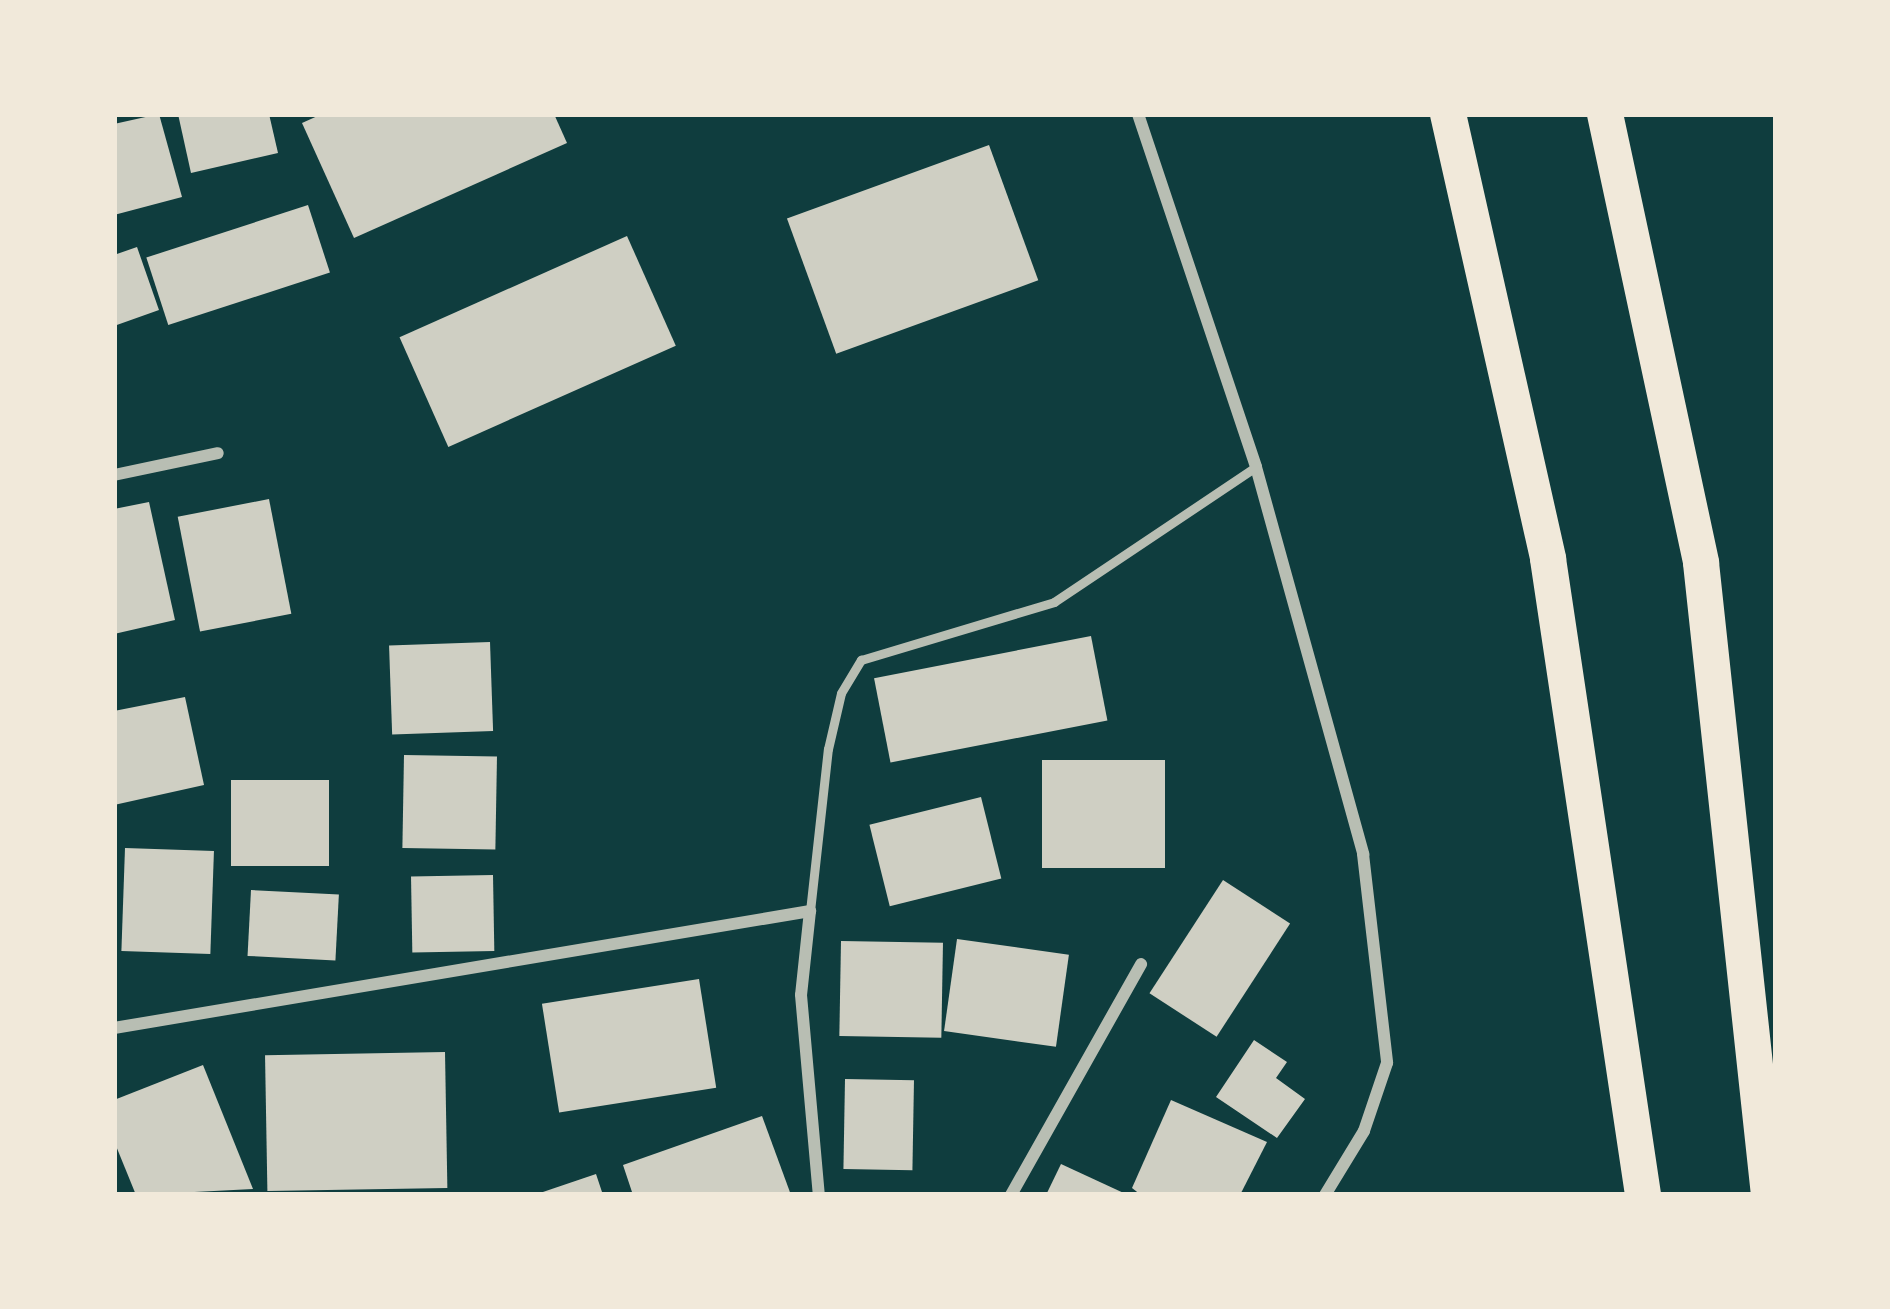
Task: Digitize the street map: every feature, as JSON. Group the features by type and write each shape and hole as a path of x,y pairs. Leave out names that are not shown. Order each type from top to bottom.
{"highway":[{"path":"1448,114 1548,559 1623,1030 1643,1195"},
{"path":"1605,114 1702,563 1744,995 1769,1195"}],"street":[{"path":"1138,114 1256,467 1363,854 1389,1029 1378,1100 1325,1195"},
{"path":"114,475 218,453"},
{"path":"114,1028 810,910 801,995 820,1195"},
{"path":"1011,1195 1141,964"}],"lane":[{"path":"810,910 828,749 841,693 861,660 1054,602 1256,467"}],"building":[{"path":"159,114 182,197 114,215 114,124"},
{"path":"178,114 269,114 278,153 191,173"},
{"path":"322,114 554,114 567,143 354,238 302,123"},
{"path":"989,145 1038,280 836,354 787,219"},
{"path":"308,205 330,273 168,325 146,258"},
{"path":"627,236 676,346 448,447 400,337"},
{"path":"137,247 159,310 114,326 114,255"},
{"path":"269,499 291,614 200,632 178,517"},
{"path":"149,502 175,620 114,634 114,509"},
{"path":"1091,636 1107,720 890,763 874,678"},
{"path":"490,642 493,731 392,734 389,646"},
{"path":"185,697 204,785 114,805 114,711"},
{"path":"404,755 497,757 495,850 402,848"},
{"path":"1042,760 1165,760 1165,868 1042,868"},
{"path":"231,780 329,780 329,866 231,866"},
{"path":"981,797 1001,879 890,906 869,825"},
{"path":"125,848 214,851 210,954 121,951"},
{"path":"493,875 494,951 412,952 411,876"},
{"path":"1223,880 1290,924 1217,1037 1149,993"},
{"path":"251,890 339,895 335,961 248,956"},
{"path":"957,939 1069,955 1056,1047 944,1031"},
{"path":"841,941 943,943 941,1038 839,1036"},
{"path":"699,979 716,1088 559,1113 542,1004"},
{"path":"1254,1040 1287,1062 1276,1078 1305,1099 1277,1138 1216,1097"},
{"path":"445,1052 447,1188 267,1191 265,1055"},
{"path":"203,1065 253,1189 136,1195 114,1141 114,1100"},
{"path":"845,1079 914,1080 912,1170 843,1169"},
{"path":"1171,1100 1267,1142 1240,1195 1141,1195 1132,1188"},
{"path":"762,1116 791,1195 633,1195 623,1165"},
{"path":"1061,1164 1128,1195 1046,1195"},
{"path":"596,1174 603,1195 537,1195 537,1194"}]}
